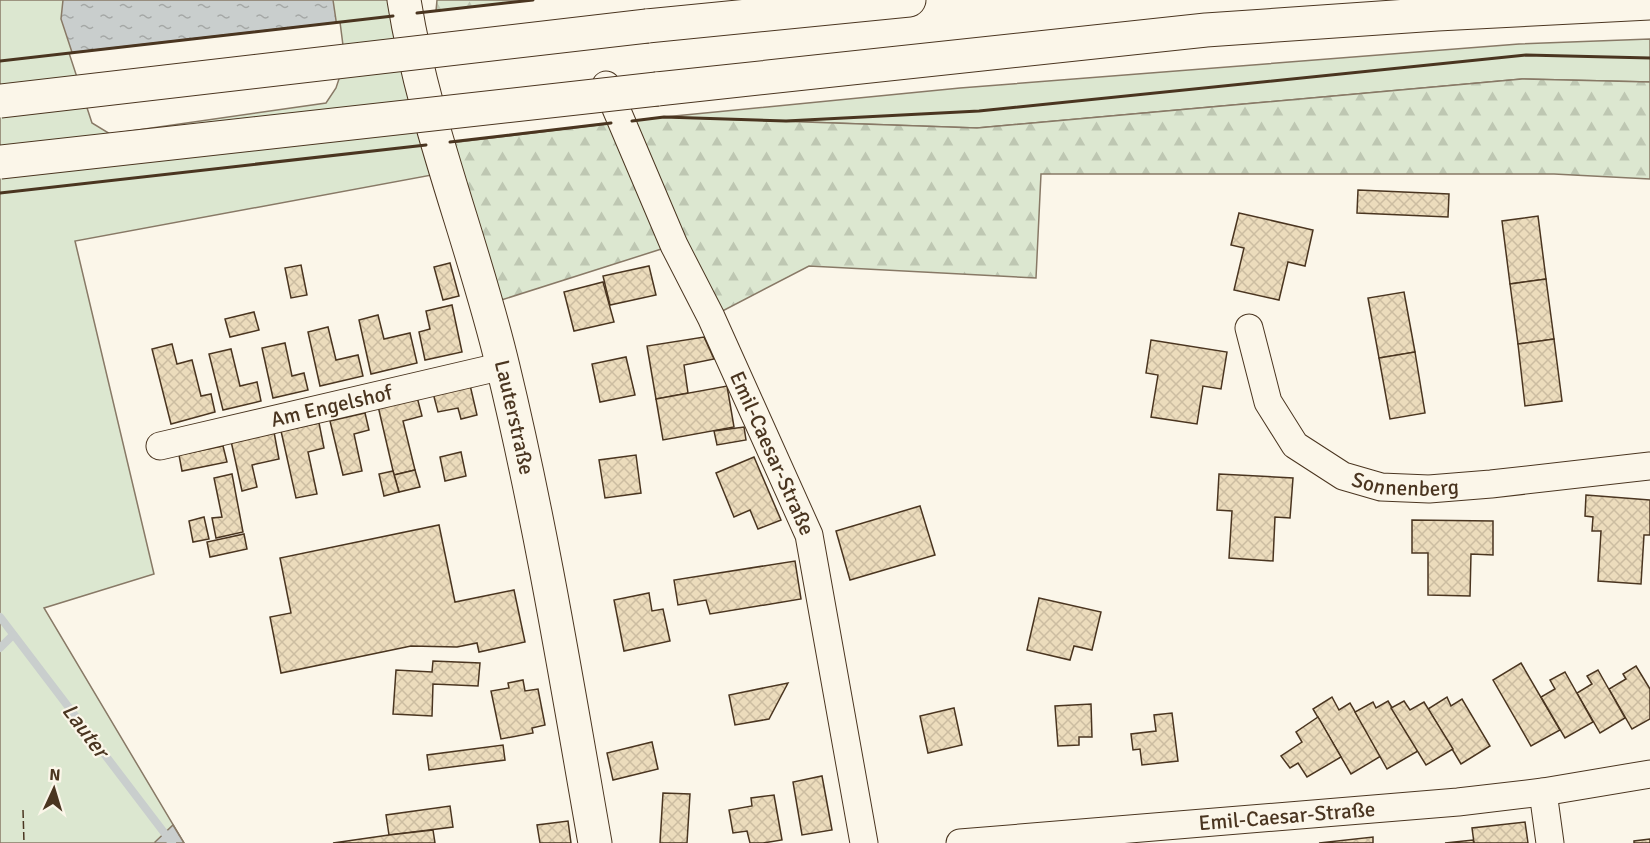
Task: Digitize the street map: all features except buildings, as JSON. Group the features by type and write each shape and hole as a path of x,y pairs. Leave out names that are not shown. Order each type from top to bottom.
{"main road":[{"name":"Lauterstraße","path":"404,0 420,80 503,366 541,536 595,843"},
{"path":"0,101 647,26 909,0"},
{"path":"0,162 657,88 1206,30 1437,14 1650,3"}],"street":[{"name":"Emil-Caesar-Straße","path":"606,85 674,245 711,317 809,535 864,843"},
{"name":"Sonnenberg","path":"1249,328 1268,402 1295,445 1343,476 1381,487 1429,489 1650,466"},
{"name":"Am Engelshof","path":"160,446 503,366"},
{"name":"Emil-Caesar-Straße","path":"960,843 1447,803 1543,792 1650,774"},
{"path":"1543,792 1550,843"}],"green space":[{"path":"0,0 389,0 432,175 75,241 154,574 44,608 184,843 0,843"},
{"path":"437,0 533,0 436,11"},
{"path":"1650,39 1650,82 1522,79 977,128 664,117 960,88 1519,44"},
{"path":"1522,79 1650,82 1650,179 1554,174 1041,174 1036,278 809,266 711,317 674,245 495,302 450,143 664,117 977,128"}],"water":[{"path":"63,0 333,0 342,61 95,122 61,19"},
{"path":"173,825 184,843 155,843 155,842"}],"pier":[{"path":"340,22 345,61 336,88 326,103 110,134 92,123 69,53"}],"waterway":[{"name":"Lauter","path":"0,617 172,843"},
{"path":"0,648 13,635"}],"fence":[{"path":"23,810 24,843"}],"wall":[{"path":"417,13 533,0"},
{"path":"0,61 393,16"},
{"path":"632,121 664,117 786,121 979,111 1526,55 1650,58"},
{"path":"450,142 611,123"},
{"path":"0,193 426,145"}]}
